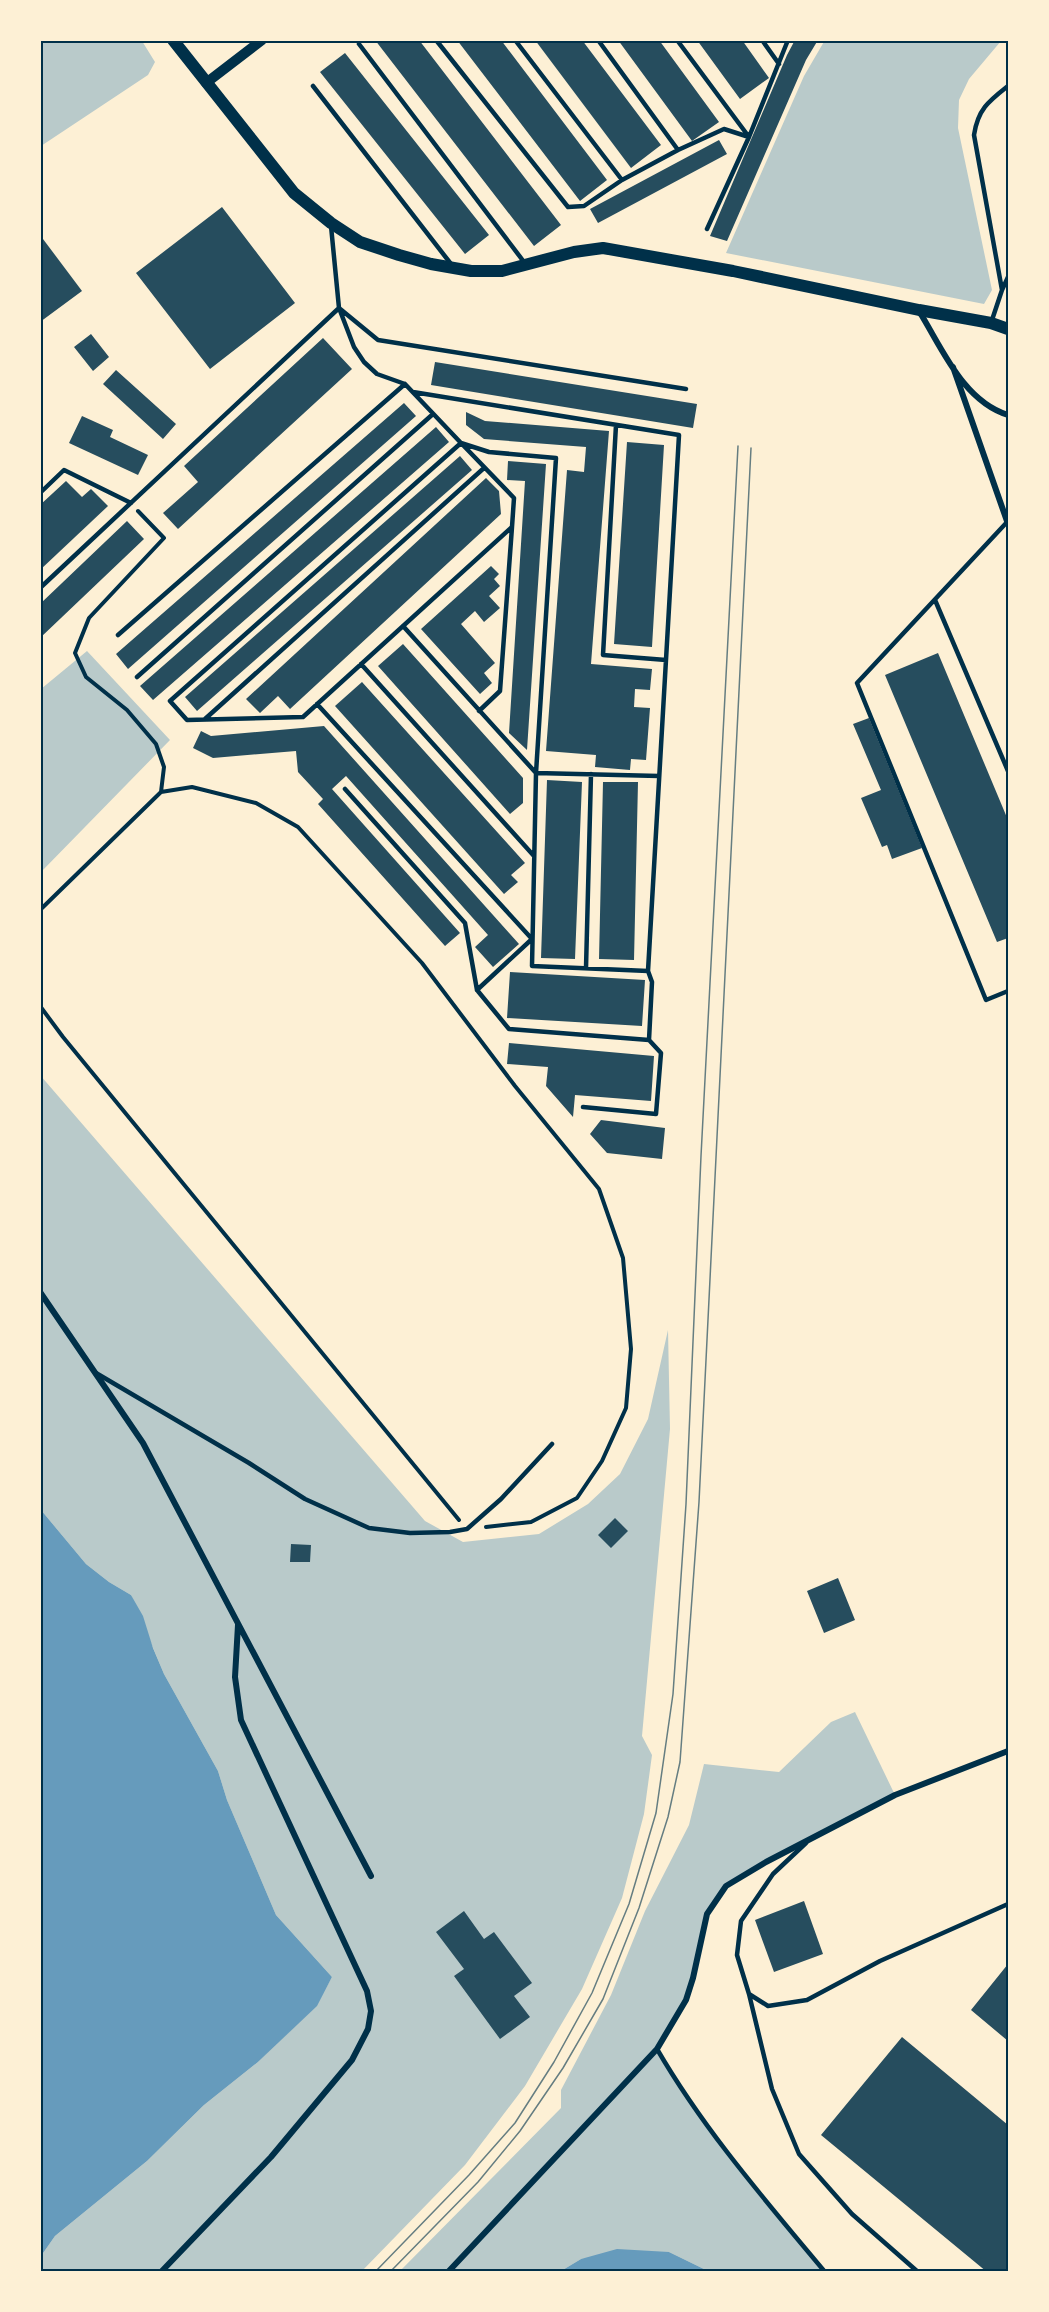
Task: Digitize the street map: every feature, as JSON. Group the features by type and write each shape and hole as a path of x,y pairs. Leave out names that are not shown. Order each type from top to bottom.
{"main road":[{"path":"173,40 294,193 331,223 360,242 399,255 471,271 502,271 574,252 603,248 733,271 991,323 1008,329"}],"street":[{"path":"206,83 262,40"},
{"path":"919,310 953,367 972,393 988,407 1008,415"},
{"path":"953,367 1008,523"},
{"path":"40,1292 143,1443 371,1876"},
{"path":"161,2271 271,2157 352,2060 368,2029 371,2011 368,1991 241,1720 235,1677 238,1625"},
{"path":"448,2271 657,2049 686,2000 707,1914 726,1886 895,1795 1008,1751"}],"lane":[{"path":"436,40 568,207 584,206 622,180 724,129 748,137"},
{"path":"515,40 622,180"},
{"path":"598,40 678,150"},
{"path":"677,40 748,137"},
{"path":"762,40 779,64"},
{"path":"707,229 788,40"},
{"path":"359,44 525,264"},
{"path":"313,86 454,268"},
{"path":"1002,290 974,135 976,120 986,104 1008,86"},
{"path":"331,223 339,308 354,347 364,362 377,374 405,384 514,498 501,691 479,711"},
{"path":"991,323 1008,277"},
{"path":"339,308 378,340 686,389"},
{"path":"40,588 339,308"},
{"path":"118,635 405,384"},
{"path":"413,392 680,435 648,971 652,982 649,1040"},
{"path":"137,677 433,414"},
{"path":"616,425 603,655 666,660"},
{"path":"461,443 170,701 187,720 303,717 512,527"},
{"path":"461,443 489,452 556,458 536,772 532,966 648,971"},
{"path":"205,719 484,468"},
{"path":"40,493 64,471 131,503"},
{"path":"1008,523 857,683 986,1000 1008,991"},
{"path":"935,600 1008,771"},
{"path":"403,626 536,772 659,776"},
{"path":"361,664 534,857"},
{"path":"317,704 532,939"},
{"path":"586,968 591,774"},
{"path":"345,789 465,923 477,990 509,1029 649,1040 661,1053 656,1113 583,1107"},
{"path":"477,990 532,939"},
{"path":"94,1371 305,1499 369,1528 410,1533 450,1532 467,1529 501,1499 552,1444"},
{"path":"810,1839 773,1874 741,1921 737,1955 772,2089 799,2154 852,2214 918,2271"},
{"path":"749,1994 768,2006 807,2000 880,1961 1008,1904"},
{"path":"657,2049 683,2094 724,2150 825,2271"}],"path":[{"path":"131,503 164,538 89,618 75,653 86,677 127,710 156,744 164,767 162,792"},
{"path":"40,910 162,792 192,787 256,803 298,827 422,963 515,1086 599,1189 623,1258 631,1349 626,1408 602,1461 577,1498 531,1522 467,1529 40,1006"}],"shaded area":[{"path":"825,40 1001,41 969,79 959,100 958,128 992,290 984,304 726,253 804,76"},
{"path":"40,41 142,41 155,62 148,75 41,146"},
{"path":"87,651 170,740 41,872 41,689"},
{"path":"40,1075 425,1521 463,1542 539,1534 588,1504 620,1474 648,1419 668,1330 670,1429 642,1736 652,1755 644,1814 622,1898 582,1989 525,2086 465,2165 362,2271 41,2271 41,2256 55,2236 147,2161 204,2105 258,2062 316,2006 332,1977 276,1915 227,1800 218,1771 164,1674 131,1595 86,1564 41,1510"},
{"path":"855,1712 895,1795 726,1886 707,1914 686,2000 657,2049 724,2149 825,2271 708,2271 669,2252 581,2259 561,2271 399,2272 561,2108 561,2090 611,1995 645,1911 689,1825 704,1764 779,1772 831,1722"}],"water":[{"path":"41,1510 86,1564 131,1595 143,1616 164,1674 218,1771 227,1800 276,1915 332,1977 317,2006 258,2062 204,2105 147,2161 55,2236 41,2256"},
{"path":"617,2249 669,2252 708,2271 561,2271 581,2259"}],"building":[{"path":"375,40 419,40 561,225 534,246"},
{"path":"457,40 501,40 607,180 580,201"},
{"path":"535,40 582,40 661,145 631,168"},
{"path":"618,40 659,40 719,122 692,141"},
{"path":"697,40 742,40 769,78 740,99"},
{"path":"795,40 818,40 806,60 727,241 710,236 787,55"},
{"path":"345,53 489,235 465,254 320,72"},
{"path":"719,140 727,154 598,223 590,209"},
{"path":"222,207 295,303 210,369 136,273"},
{"path":"40,235 82,291 40,322"},
{"path":"91,334 109,357 93,371 74,347"},
{"path":"323,338 352,369 178,529 163,513 198,482 184,466"},
{"path":"435,362 697,404 693,428 431,385"},
{"path":"116,370 176,424 163,439 103,384"},
{"path":"404,403 416,416 128,669 116,654"},
{"path":"466,412 485,421 609,431 591,664 652,669 650,690 635,689 634,707 650,708 646,760 631,759 630,770 595,767 596,755 546,751 567,470 584,472 586,447 484,439 466,425"},
{"path":"82,416 113,430 110,437 148,455 138,475 69,443"},
{"path":"436,427 449,442 153,700 140,686"},
{"path":"627,442 664,445 652,647 614,644"},
{"path":"460,456 472,470 197,711 185,697"},
{"path":"508,461 546,464 527,750 509,733 525,481 507,480"},
{"path":"486,478 499,491 501,514 290,709 278,696 260,713 246,699"},
{"path":"66,481 82,497 91,489 108,506 40,570 40,505"},
{"path":"127,521 144,539 40,638 40,604"},
{"path":"491,566 499,574 494,579 500,586 489,596 500,608 484,622 475,611 461,624 495,663 484,673 492,683 480,694 421,629"},
{"path":"403,644 523,778 523,803 510,814 378,666"},
{"path":"938,653 1008,820 1008,938 997,942 885,675"},
{"path":"362,682 525,863 511,875 518,882 504,894 335,706"},
{"path":"869,718 922,848 892,859 887,845 882,847 861,798 881,790 853,724"},
{"path":"324,726 519,944 493,967 475,947 488,935 346,776 332,789 460,933 445,946 318,804 323,799 298,772 296,751 213,758 193,748 201,731 211,736"},
{"path":"547,780 582,782 575,959 541,958"},
{"path":"603,782 638,782 634,960 599,959"},
{"path":"510,972 645,980 642,1026 507,1018"},
{"path":"509,1043 654,1056 651,1101 575,1095 573,1117 546,1086 548,1067 507,1064"},
{"path":"601,1120 665,1128 662,1159 607,1153 590,1134"},
{"path":"615,1518 628,1531 611,1548 598,1535"},
{"path":"291,1544 311,1545 310,1562 290,1562"},
{"path":"838,1578 855,1620 824,1633 807,1591"},
{"path":"804,1901 823,1954 774,1972 755,1920"},
{"path":"464,1911 484,1939 494,1932 532,1983 514,1996 530,2017 500,2039 454,1976 464,1969 436,1932"},
{"path":"1008,1964 1008,2041 971,2010"},
{"path":"902,2037 1008,2125 1008,2272 987,2272 821,2135"}],"tram line":[{"path":"375,2272 469,2175 515,2123 554,2062 592,1993 629,1904 656,1813 673,1694 686,1504 701,1156 738,446"},
{"path":"390,2272 478,2182 520,2131 563,2068 603,1999 639,1908 668,1817 680,1762 699,1502 751,448"}]}
